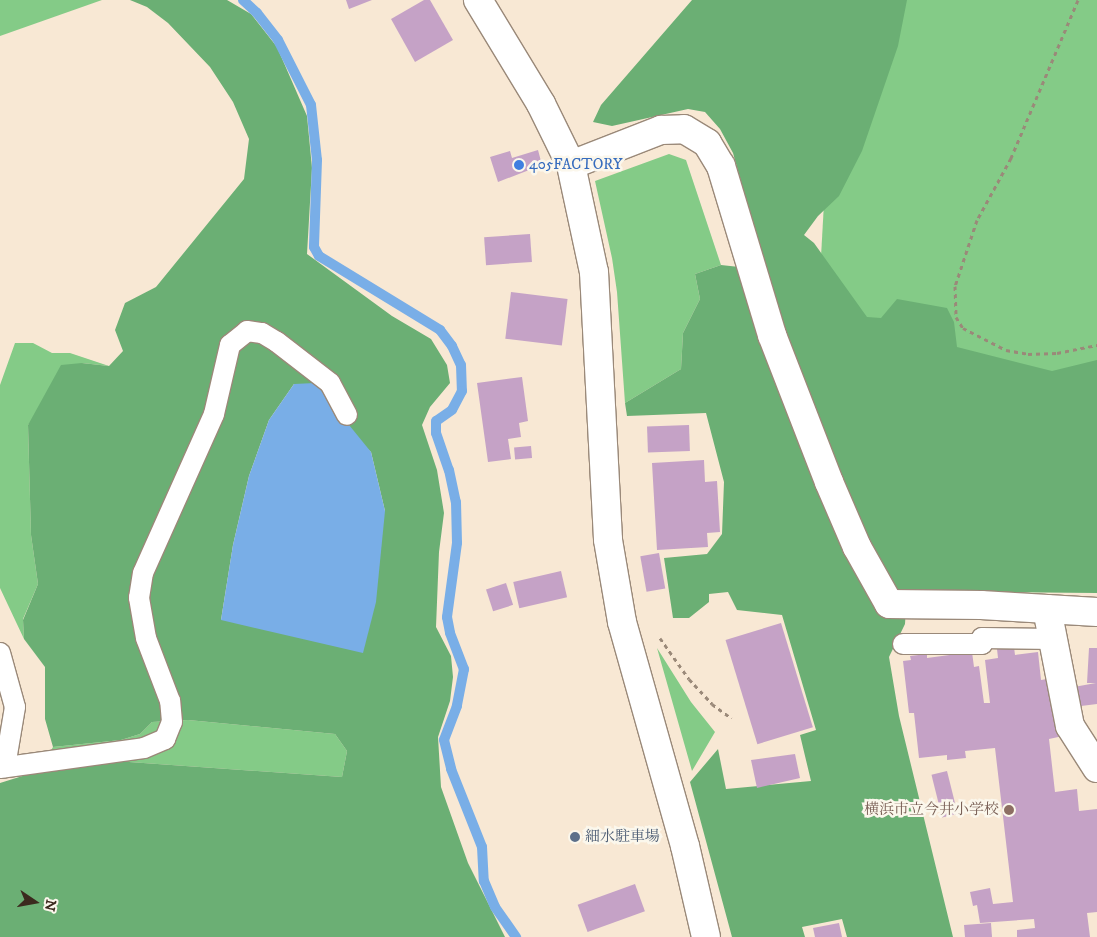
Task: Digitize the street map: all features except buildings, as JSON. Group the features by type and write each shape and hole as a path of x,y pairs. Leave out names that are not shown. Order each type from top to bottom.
{"street":[{"path":"478,0 541,104 571,165 594,272 608,540 624,626 685,846 706,937"},
{"path":"571,165 661,130 684,128 707,143 721,166 772,335 829,482 857,547 889,604 981,605 1097,612"},
{"path":"1047,609 1070,726 1097,768"}],"lane":[{"path":"0,653 15,707 2,767 144,748 165,739 172,722 170,701 146,638 139,598 143,573 214,414 230,345 247,331 262,333 277,342 330,383 347,415"},
{"path":"903,644 982,644 981,605"},
{"path":"982,638 1053,639"}],"path":[{"path":"1078,0 1011,158 976,220 955,286 956,317 963,328 1006,350 1028,354 1057,353 1097,345"},
{"path":"624,626 655,631 689,679 712,704 731,718"}],"green space":[{"path":"0,0 102,0 0,36"},
{"path":"130,0 227,0 251,14 277,47 307,116 312,168 307,254 392,316 431,339 447,365 450,383 430,407 422,425 437,470 444,513 439,552 436,627 451,656 453,677 450,701 438,737 441,787 468,863 505,937 0,937 0,783 29,774 115,761 342,777 347,751 335,734 188,720 152,722 140,734 121,740 53,747 45,719 45,667 24,639 23,620 38,584 31,535 28,425 61,365 82,363 109,366 123,351 115,330 125,303 156,287 244,179 249,139 233,102 210,67 168,23 147,7","holes":["294,384 371,452 385,511 221,620 233,545 249,476 269,420"]},
{"path":"692,0 907,0 898,46 862,151 839,196 818,216 804,235 814,243 867,317 881,318 897,299 947,308 954,322 957,347 1052,371 1097,360 1097,593 907,591 905,624 889,657 899,716 953,937 847,937 842,919 802,927 805,937 732,937 690,782 718,749 726,789 811,781 800,735 816,730 782,615 737,610 728,592 709,594 709,602 689,618 673,618 664,558 707,554 722,534 724,482 706,413 627,416 625,403 681,369 683,333 700,299 695,274 721,265 766,270 733,153 720,129 705,112 688,109 612,126 593,122 601,105"},
{"path":"853,0 1097,0 1097,593 819,293 825,185"},
{"path":"669,154 686,160 721,265 695,274 700,299 683,333 681,369 625,403 617,292 612,258 595,181"},
{"path":"15,343 33,343 52,353 70,353 109,366 82,363 28,425 31,535 38,584 23,619 24,639 0,588 0,385"},
{"path":"657,648 691,702 715,732 692,771"},
{"path":"188,720 335,734 347,751 342,777 115,761 45,761 53,747 121,740 140,734 152,722"}],"water":[{"path":"315,383 371,452 385,511 376,602 363,653 221,620 233,545 249,476 269,420 294,384"}],"waterway":[{"path":"243,0 257,13 278,40 311,105 317,160 314,247 319,256 440,330 452,346 461,365 462,391 452,410 436,421 436,433 449,470 456,502 457,543 447,617 450,633 464,669 457,706 444,740 451,769 482,847 484,881 495,907 516,937"}],"place":[{"name":"405FACTORY","path":"519,165"},
{"name":"横浜市立今井小学校","path":"1009,810"},
{"name":"細水駐車場","path":"575,837"}]}
